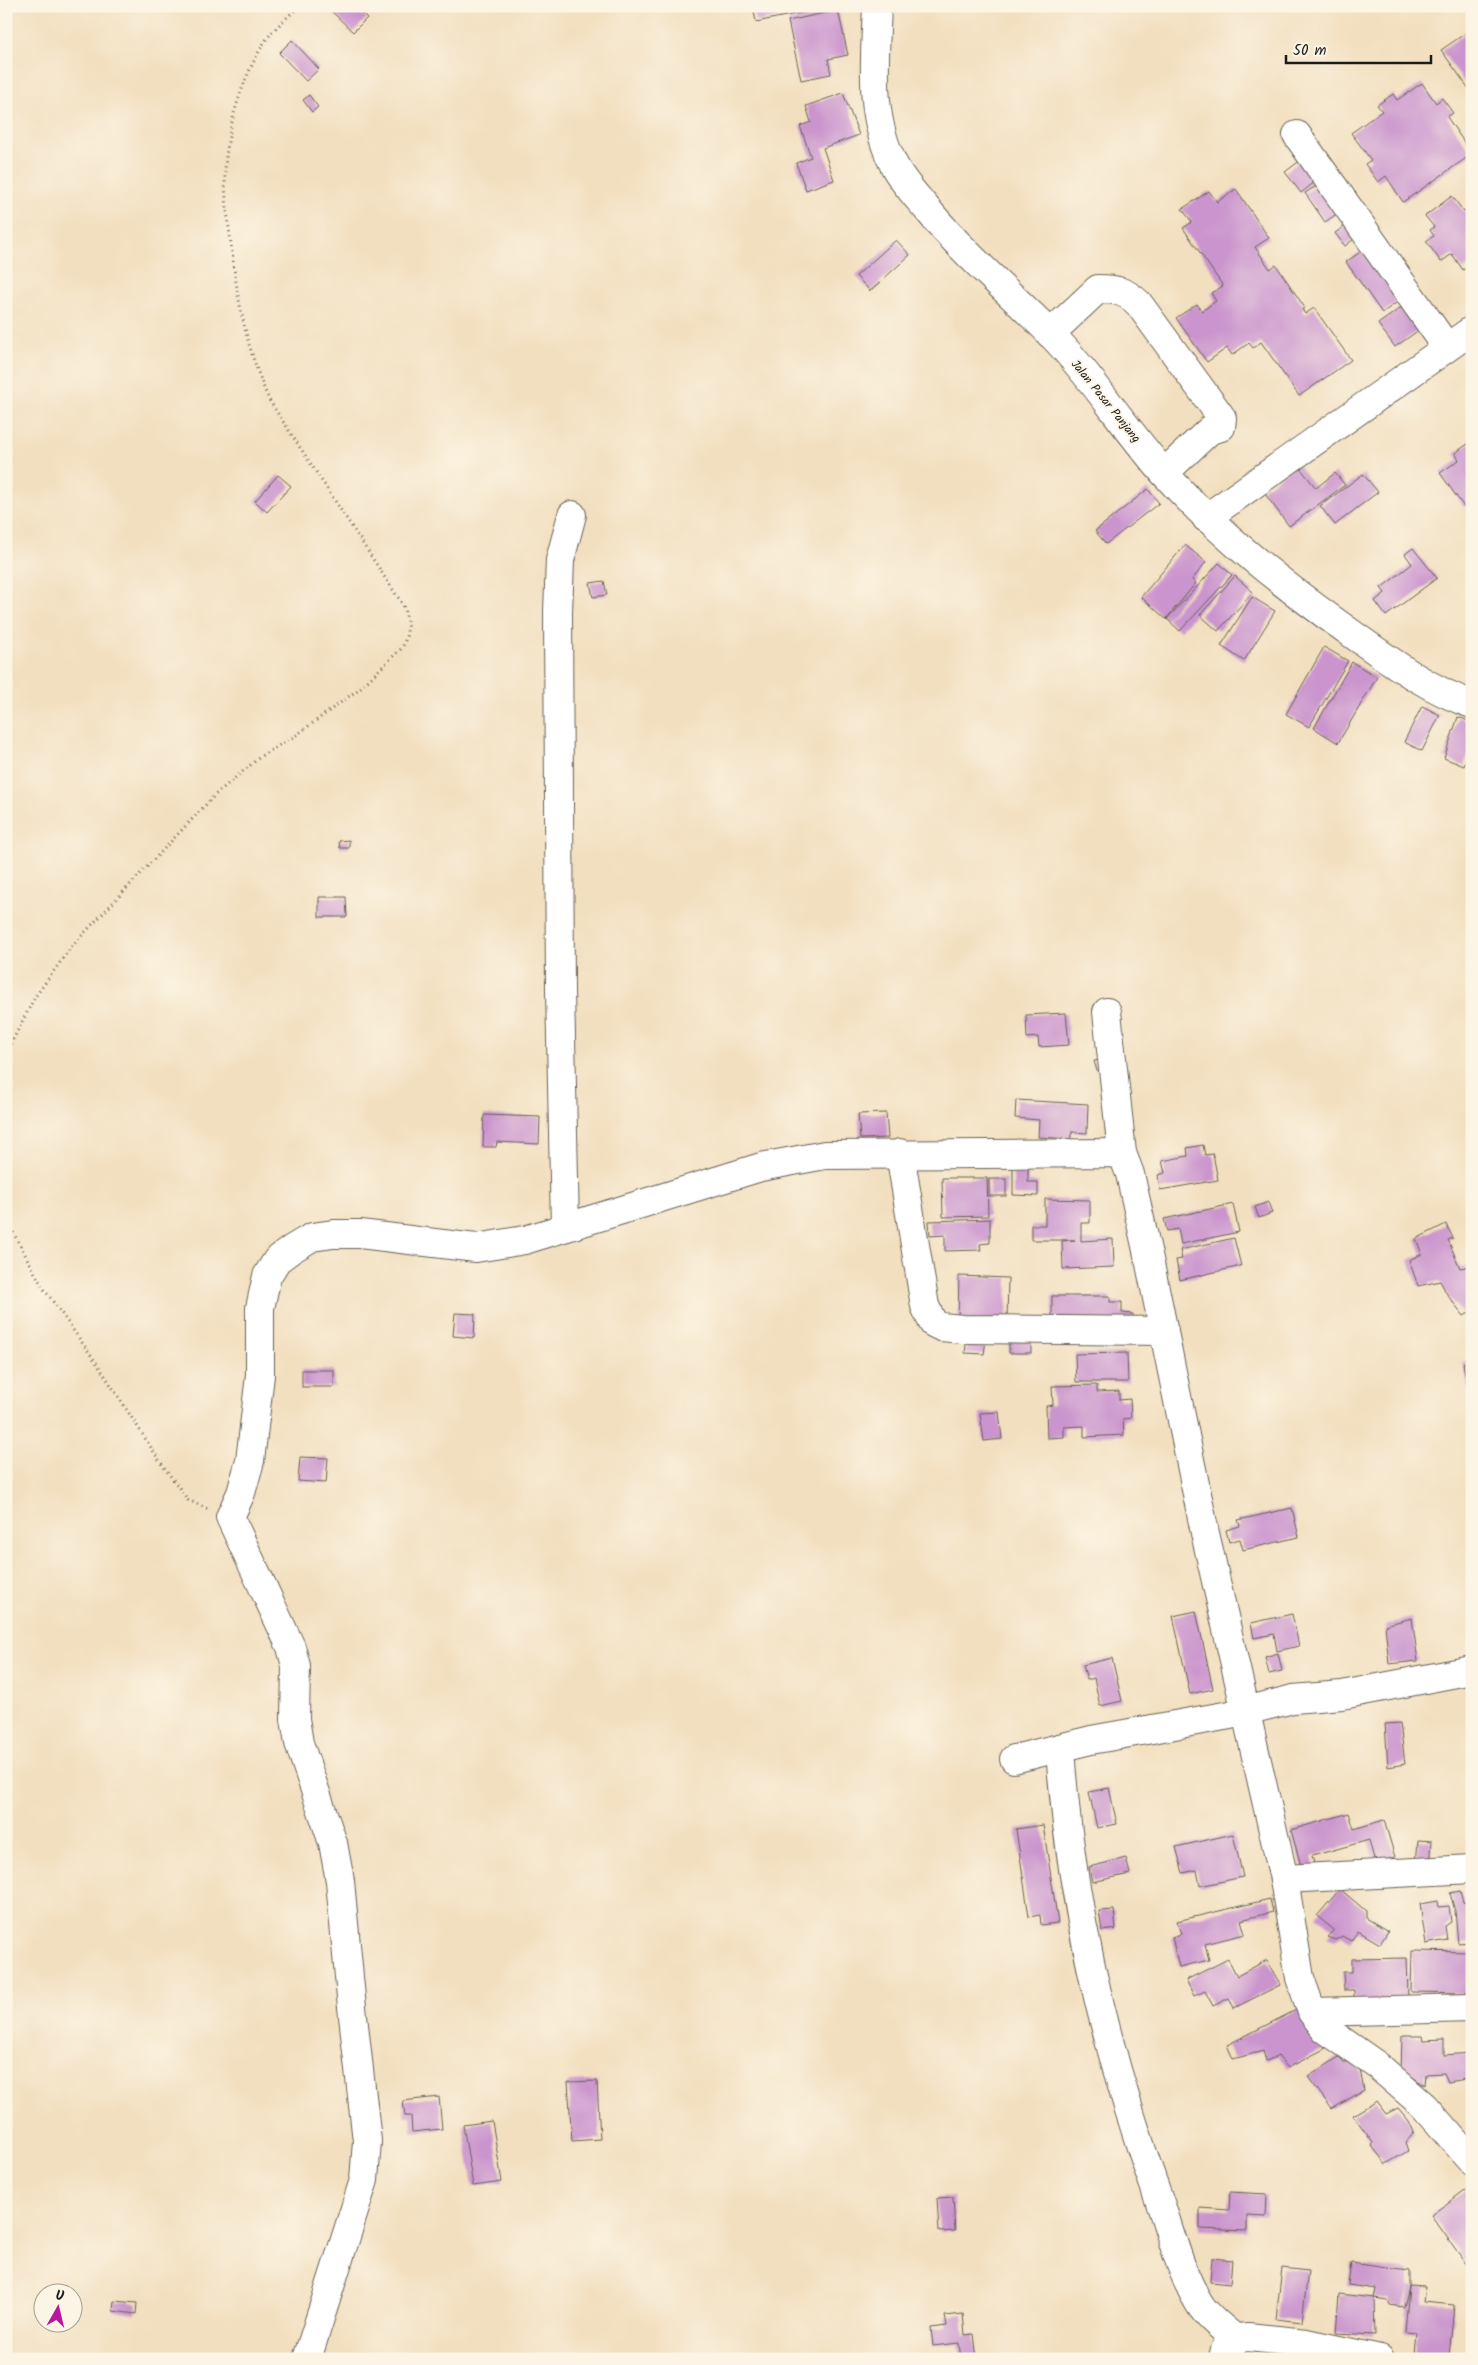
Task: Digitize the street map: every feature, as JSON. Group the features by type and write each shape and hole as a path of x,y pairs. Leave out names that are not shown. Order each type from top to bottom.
{"street":[{"name":"Jalan Pasar Panjang","path":"877,6 874,76 876,112 884,144 896,169 943,229 1050,334 1164,473 1206,518 1297,595 1378,652 1430,686 1472,704"},
{"path":"1297,135 1446,346"},
{"path":"1050,334 1098,289 1115,289 1128,294 1139,304 1222,418 1221,426 1210,430 1164,473"},
{"path":"1206,518 1446,346 1472,330"},
{"path":"565,1227 560,980 558,612 560,560 572,515"},
{"path":"1107,1012 1122,1153 1130,1174 1245,1710 1284,1879 1300,1978 1312,2012 1325,2029 1378,2066 1424,2106 1472,2161"},
{"path":"900,1153 925,1306 933,1323 942,1327 963,1329 1164,1331"},
{"path":"308,2359 364,2180 367,2141 366,2114 351,1998 340,1881 333,1843 299,1743 295,1719 296,1666 291,1647 230,1517 240,1494 250,1461 260,1374 260,1308 262,1290 267,1276 277,1260 292,1248 312,1238 333,1234 360,1234 476,1248 525,1240 761,1167 825,1155 1122,1153"},
{"path":"1014,1759 1091,1740 1230,1715 1293,1698 1342,1694 1472,1670"},
{"path":"1060,1748 1064,1799 1076,1895 1105,2032 1142,2154 1187,2278 1200,2304 1230,2349 1248,2336 1278,2339 1380,2359"},
{"path":"1284,1879 1472,1869"},
{"path":"1312,2012 1472,2008"}],"path":[{"path":"6,1053 35,997 72,946 215,795 262,756 295,736 359,689 402,648 405,642 409,624 403,605 269,400 254,364 241,317 225,180 230,133 241,95 262,47 276,27 300,6"},
{"path":"6,1219 42,1286 94,1359 188,1500 230,1517"}],"building":[{"path":"326,6 355,6 367,18 353,32"},
{"path":"753,6 804,6 806,12 756,22"},
{"path":"838,10 848,55 828,59 831,74 801,80 788,21"},
{"path":"1472,29 1472,93 1441,50"},
{"path":"292,40 319,69 306,81 279,53"},
{"path":"1422,83 1436,103 1442,98 1453,113 1447,117 1472,154 1403,202 1386,176 1378,182 1365,164 1371,160 1351,133 1382,111 1377,105 1393,94 1397,100"},
{"path":"843,93 859,135 823,148 834,180 806,190 796,163 811,157 800,126 811,122 806,106"},
{"path":"309,95 318,107 312,112 303,100"},
{"path":"1301,160 1316,181 1301,193 1285,172"},
{"path":"1318,185 1338,213 1325,222 1305,193"},
{"path":"1236,189 1269,238 1255,247 1270,269 1276,265 1305,308 1302,309 1305,314 1314,308 1351,360 1299,396 1261,342 1253,348 1249,343 1232,355 1227,348 1207,362 1176,318 1197,304 1202,311 1216,301 1211,293 1223,286 1183,228 1192,222 1182,209 1209,191 1217,202"},
{"path":"1452,196 1464,212 1472,207 1472,264 1463,270 1452,254 1441,262 1426,241 1434,236 1430,230 1434,227 1425,216"},
{"path":"1348,224 1358,236 1345,246 1335,233"},
{"path":"896,240 910,255 870,291 856,276"},
{"path":"1363,250 1399,301 1382,313 1346,262"},
{"path":"1402,307 1419,330 1395,347 1378,324"},
{"path":"1472,441 1472,504 1464,507 1440,473 1459,460 1455,453"},
{"path":"1297,464 1316,488 1335,473 1345,485 1289,526 1262,490"},
{"path":"1363,474 1378,492 1335,525 1320,506"},
{"path":"278,475 291,486 267,512 255,501"},
{"path":"1148,489 1159,503 1106,544 1095,531"},
{"path":"1185,545 1206,562 1192,580 1196,583 1166,619 1141,597"},
{"path":"1413,548 1437,578 1386,616 1375,601 1385,593 1381,588 1412,564 1405,554"},
{"path":"1219,563 1232,575 1180,631 1167,619"},
{"path":"1235,576 1253,592 1218,631 1200,615"},
{"path":"604,581 607,595 593,597 590,583"},
{"path":"1252,597 1275,611 1244,661 1221,646"},
{"path":"1324,647 1348,661 1309,727 1286,714"},
{"path":"1352,662 1377,677 1338,743 1314,728"},
{"path":"1422,706 1440,715 1422,751 1404,742"},
{"path":"1458,717 1472,722 1472,744 1464,766 1444,758"},
{"path":"349,840 349,848 340,848 339,841"},
{"path":"319,897 346,897 347,917 319,917"},
{"path":"1066,1013 1069,1045 1039,1047 1038,1037 1027,1038 1026,1015"},
{"path":"1106,1059 1108,1069 1097,1071 1094,1061"},
{"path":"1016,1100 1088,1104 1087,1133 1072,1132 1071,1139 1038,1137 1039,1120 1015,1118"},
{"path":"886,1113 888,1138 860,1139 858,1114"},
{"path":"484,1115 540,1117 539,1144 497,1142 496,1147 483,1147"},
{"path":"1203,1145 1205,1155 1213,1154 1218,1180 1160,1190 1158,1175 1165,1173 1162,1161 1188,1156 1187,1148"},
{"path":"1013,1166 1028,1166 1028,1182 1038,1182 1038,1196 1013,1195"},
{"path":"942,1178 987,1178 988,1216 943,1217"},
{"path":"989,1179 1006,1179 1006,1196 989,1196"},
{"path":"1045,1199 1090,1200 1090,1223 1081,1223 1081,1241 1113,1239 1114,1267 1063,1269 1062,1241 1075,1240 1031,1240 1031,1225 1045,1225"},
{"path":"1268,1202 1272,1213 1259,1218 1255,1207"},
{"path":"1233,1204 1239,1232 1181,1244 1178,1229 1167,1231 1164,1219"},
{"path":"990,1219 990,1243 980,1244 981,1250 945,1251 945,1235 930,1236 929,1221"},
{"path":"1446,1224 1453,1238 1448,1240 1460,1268 1471,1266 1472,1271 1467,1274 1472,1281 1472,1311 1464,1316 1448,1296 1440,1281 1418,1286 1409,1260 1422,1254 1416,1239"},
{"path":"1234,1238 1241,1266 1180,1280 1176,1260 1182,1259 1180,1250"},
{"path":"959,1276 1008,1278 1007,1322 958,1321"},
{"path":"1052,1296 1110,1296 1110,1302 1122,1302 1122,1313 1133,1314 1133,1323 1052,1322"},
{"path":"455,1313 475,1314 474,1338 453,1336"},
{"path":"967,1338 986,1340 984,1354 965,1353"},
{"path":"1009,1338 1031,1339 1031,1353 1009,1353"},
{"path":"1127,1353 1128,1382 1076,1382 1075,1354"},
{"path":"1472,1361 1472,1400 1471,1401 1463,1363"},
{"path":"302,1370 334,1370 334,1387 302,1387"},
{"path":"1097,1385 1097,1392 1119,1391 1119,1400 1130,1399 1131,1418 1123,1419 1124,1435 1084,1437 1084,1426 1064,1427 1064,1437 1047,1438 1046,1406 1053,1405 1052,1386"},
{"path":"999,1412 1002,1439 984,1441 980,1413"},
{"path":"300,1457 328,1458 326,1483 298,1481"},
{"path":"1292,1508 1299,1537 1243,1550 1240,1539 1229,1542 1226,1530 1240,1526 1238,1520"},
{"path":"1196,1611 1213,1689 1190,1694 1173,1616"},
{"path":"1292,1614 1299,1646 1277,1651 1274,1634 1254,1638 1251,1623"},
{"path":"1412,1618 1418,1661 1389,1664 1385,1625"},
{"path":"1278,1653 1282,1671 1269,1674 1265,1657"},
{"path":"1112,1658 1122,1701 1100,1706 1094,1678 1087,1680 1083,1665"},
{"path":"1400,1723 1405,1764 1388,1767 1385,1724"},
{"path":"1109,1788 1117,1824 1097,1828 1089,1792"},
{"path":"1349,1813 1354,1829 1384,1820 1395,1857 1375,1863 1369,1840 1312,1856 1316,1870 1303,1873 1291,1830"},
{"path":"1043,1825 1058,1923 1041,1925 1040,1915 1029,1917 1016,1829"},
{"path":"1233,1834 1243,1877 1200,1886 1197,1870 1183,1873 1176,1847"},
{"path":"1418,1840 1432,1841 1430,1866 1416,1865"},
{"path":"1126,1858 1130,1874 1092,1882 1089,1867"},
{"path":"1340,1889 1366,1911 1366,1918 1388,1931 1380,1944 1358,1931 1351,1941 1342,1936 1335,1940 1327,1937 1334,1930 1317,1916"},
{"path":"1460,1891 1463,1902 1472,1904 1472,1942 1458,1943 1455,1911 1450,1893"},
{"path":"1270,1899 1273,1912 1241,1920 1245,1934 1205,1944 1209,1960 1179,1967 1172,1937 1181,1934 1177,1921"},
{"path":"1438,1901 1439,1907 1449,1906 1451,1922 1445,1926 1447,1940 1426,1944 1420,1904"},
{"path":"1114,1910 1116,1929 1102,1931 1099,1911"},
{"path":"1412,1951 1472,1952 1472,1993 1411,1992"},
{"path":"1407,1958 1408,2000 1354,2002 1354,1990 1344,1990 1343,1972 1352,1972 1352,1959"},
{"path":"1228,1959 1237,1976 1267,1960 1280,1985 1234,2008 1229,1998 1213,2006 1205,1991 1194,1996 1186,1980"},
{"path":"1304,2006 1326,2048 1288,2068 1278,2056 1266,2061 1263,2051 1233,2059 1227,2045"},
{"path":"1402,2036 1423,2036 1424,2040 1444,2039 1444,2055 1472,2053 1472,2078 1448,2082 1444,2073 1426,2074 1425,2085 1401,2070"},
{"path":"1339,2057 1344,2062 1352,2061 1360,2070 1364,2090 1332,2109 1308,2077"},
{"path":"597,2081 600,2139 572,2141 568,2082"},
{"path":"439,2097 442,2129 412,2132 411,2116 405,2116 403,2101"},
{"path":"1376,2101 1386,2114 1398,2108 1409,2121 1414,2132 1405,2142 1408,2151 1386,2164 1371,2145 1373,2143 1353,2115"},
{"path":"492,2121 502,2182 473,2186 463,2125"},
{"path":"1472,2185 1472,2272 1431,2215"},
{"path":"1230,2192 1267,2194 1266,2216 1247,2215 1247,2231 1200,2229 1200,2208 1229,2210"},
{"path":"953,2197 955,2231 939,2232 937,2198"},
{"path":"1212,2258 1232,2260 1230,2284 1210,2282"},
{"path":"1351,2263 1409,2271 1409,2286 1404,2307 1390,2305 1388,2300 1374,2298 1376,2289 1348,2285"},
{"path":"1282,2268 1308,2271 1302,2322 1276,2319"},
{"path":"1409,2286 1425,2287 1423,2302 1454,2305 1449,2357 1415,2354 1417,2333 1405,2332"},
{"path":"1339,2294 1374,2298 1375,2335 1336,2333"},
{"path":"114,2301 137,2303 136,2314 113,2311"},
{"path":"963,2314 965,2335 974,2334 977,2359 961,2359 959,2343 933,2346 931,2328 947,2326 945,2316"}]}
